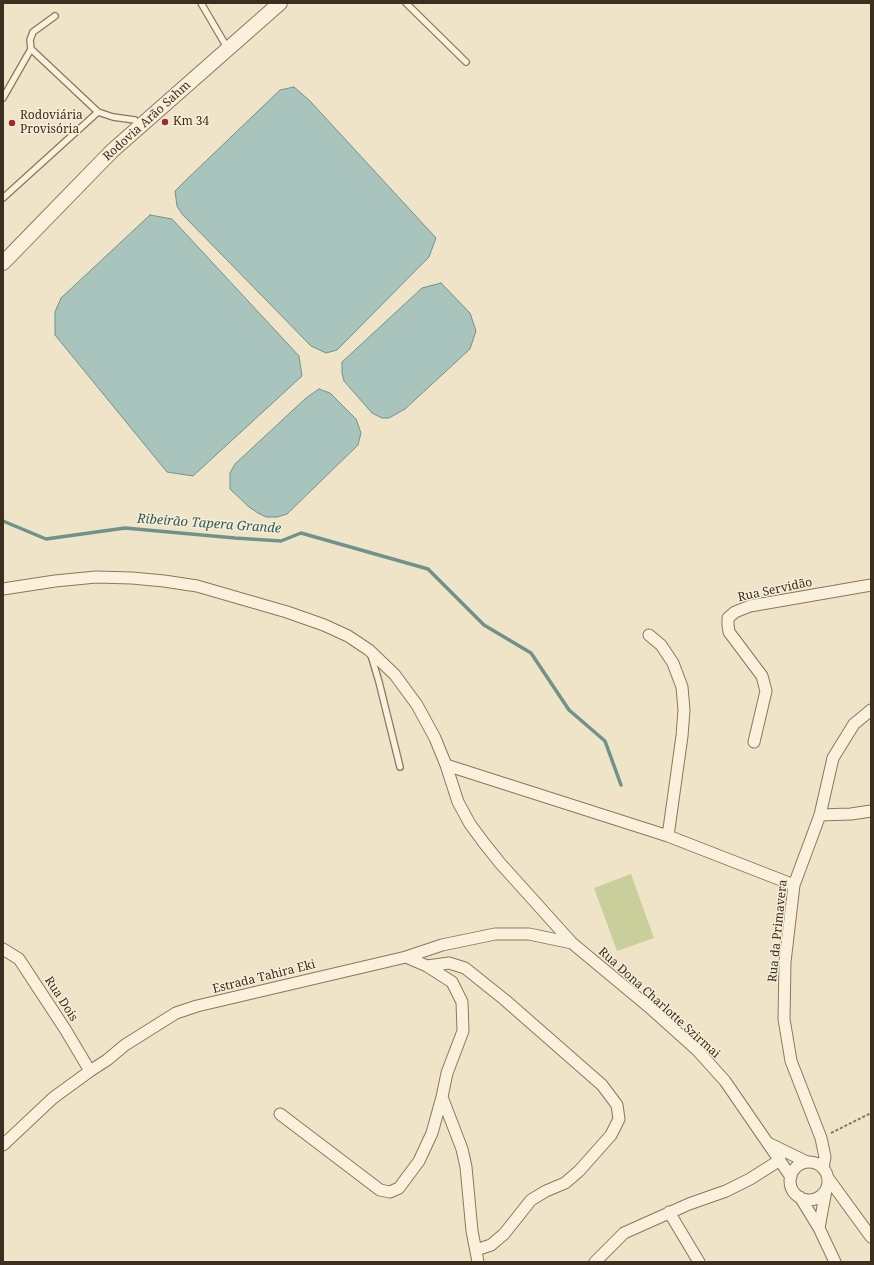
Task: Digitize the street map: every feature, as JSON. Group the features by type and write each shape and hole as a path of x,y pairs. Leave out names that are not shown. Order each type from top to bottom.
{"street":[{"name":"Rodovia Arão Sahm","path":"3,263 112,151 280,3"},
{"name":"Rua Dona Charlotte Szirmai","path":"3,589 55,581 96,577 132,578 197,586 287,612 324,625 348,636 369,650 395,675 417,705 435,738 446,765 458,802 470,824 500,863 572,943 649,1007 698,1051 725,1081 791,1177 792,1189 800,1197 819,1228 835,1262"},
{"name":"Rua Servidão","path":"754,742 766,691 762,676 729,632 728,618 735,612 750,606 871,585"},
{"path":"649,635 661,645 673,663 682,687 684,710 682,736 668,836"},
{"name":"Rua da Primavera","path":"823,1168 825,1157 821,1138 791,1061 784,1019 785,962 794,885 820,815 833,758 854,724 871,710"},
{"path":"446,765 668,836 794,885"},
{"path":"820,815 851,814 871,811"},
{"name":"Estrada Tahira Eki","path":"3,1145 53,1098 107,1060 125,1045 176,1013 197,1006 406,957 442,945 495,934 529,934 572,943"},
{"name":"Rua Dois","path":"3,949 19,959 65,1029 90,1071"},
{"path":"280,1114 380,1190 390,1192 399,1188 419,1161 432,1133 447,1073 463,1031 462,1002 452,982 427,966 406,957"},
{"path":"427,966 449,963 465,968 505,1000 602,1085 617,1105 619,1119 611,1135 579,1171 565,1183 530,1200 504,1234 491,1245 476,1250"},
{"path":"442,1097 462,1148 466,1167 472,1231 478,1262"},
{"name":"Rua Dona Charlotte Szirmai","path":"768,1143 807,1162 813,1162 823,1168"},
{"path":"595,1262 624,1233 689,1204 726,1191 750,1179 780,1160"},
{"path":"791,1177 797,1167 807,1162"},
{"path":"819,1228 828,1184 827,1173 823,1168"},
{"path":"828,1178 871,1236"},
{"path":"800,1197 806,1199 817,1198 826,1190"},
{"path":"670,1212 699,1262"}],"lane":[{"path":"201,3 228,49"},
{"path":"406,3 466,62"},
{"path":"3,98 31,49 30,40 33,32 55,16"},
{"path":"31,49 98,112 113,117 135,120"},
{"path":"3,198 98,112"},
{"path":"369,650 379,682 400,767"}],"path":[{"path":"821,1138 871,1113"}],"green space":[{"path":"631,874 654,938 617,951 594,888"}],"water":[{"path":"294,87 310,101 436,238 429,257 337,350 326,353 311,346 182,214 177,206 175,191 280,90"},
{"path":"150,215 172,219 299,356 302,376 193,476 167,472 55,335 55,312 61,298"},
{"path":"441,283 470,313 476,331 470,349 405,409 389,418 382,418 372,413 344,381 342,362 422,288"},
{"path":"319,389 330,393 356,419 361,433 358,445 287,514 277,517 266,517 249,507 230,489 230,473 235,464 306,398"}],"waterway":[{"name":"Ribeirão Tapera Grande","path":"3,521 46,539 125,528 281,541 301,533 428,569 484,625 531,653 569,710 605,741 621,785"}],"place":[{"name":"Km 34","path":"165,122"},
{"name":"Rodoviária Provisória","path":"12,123"}]}
